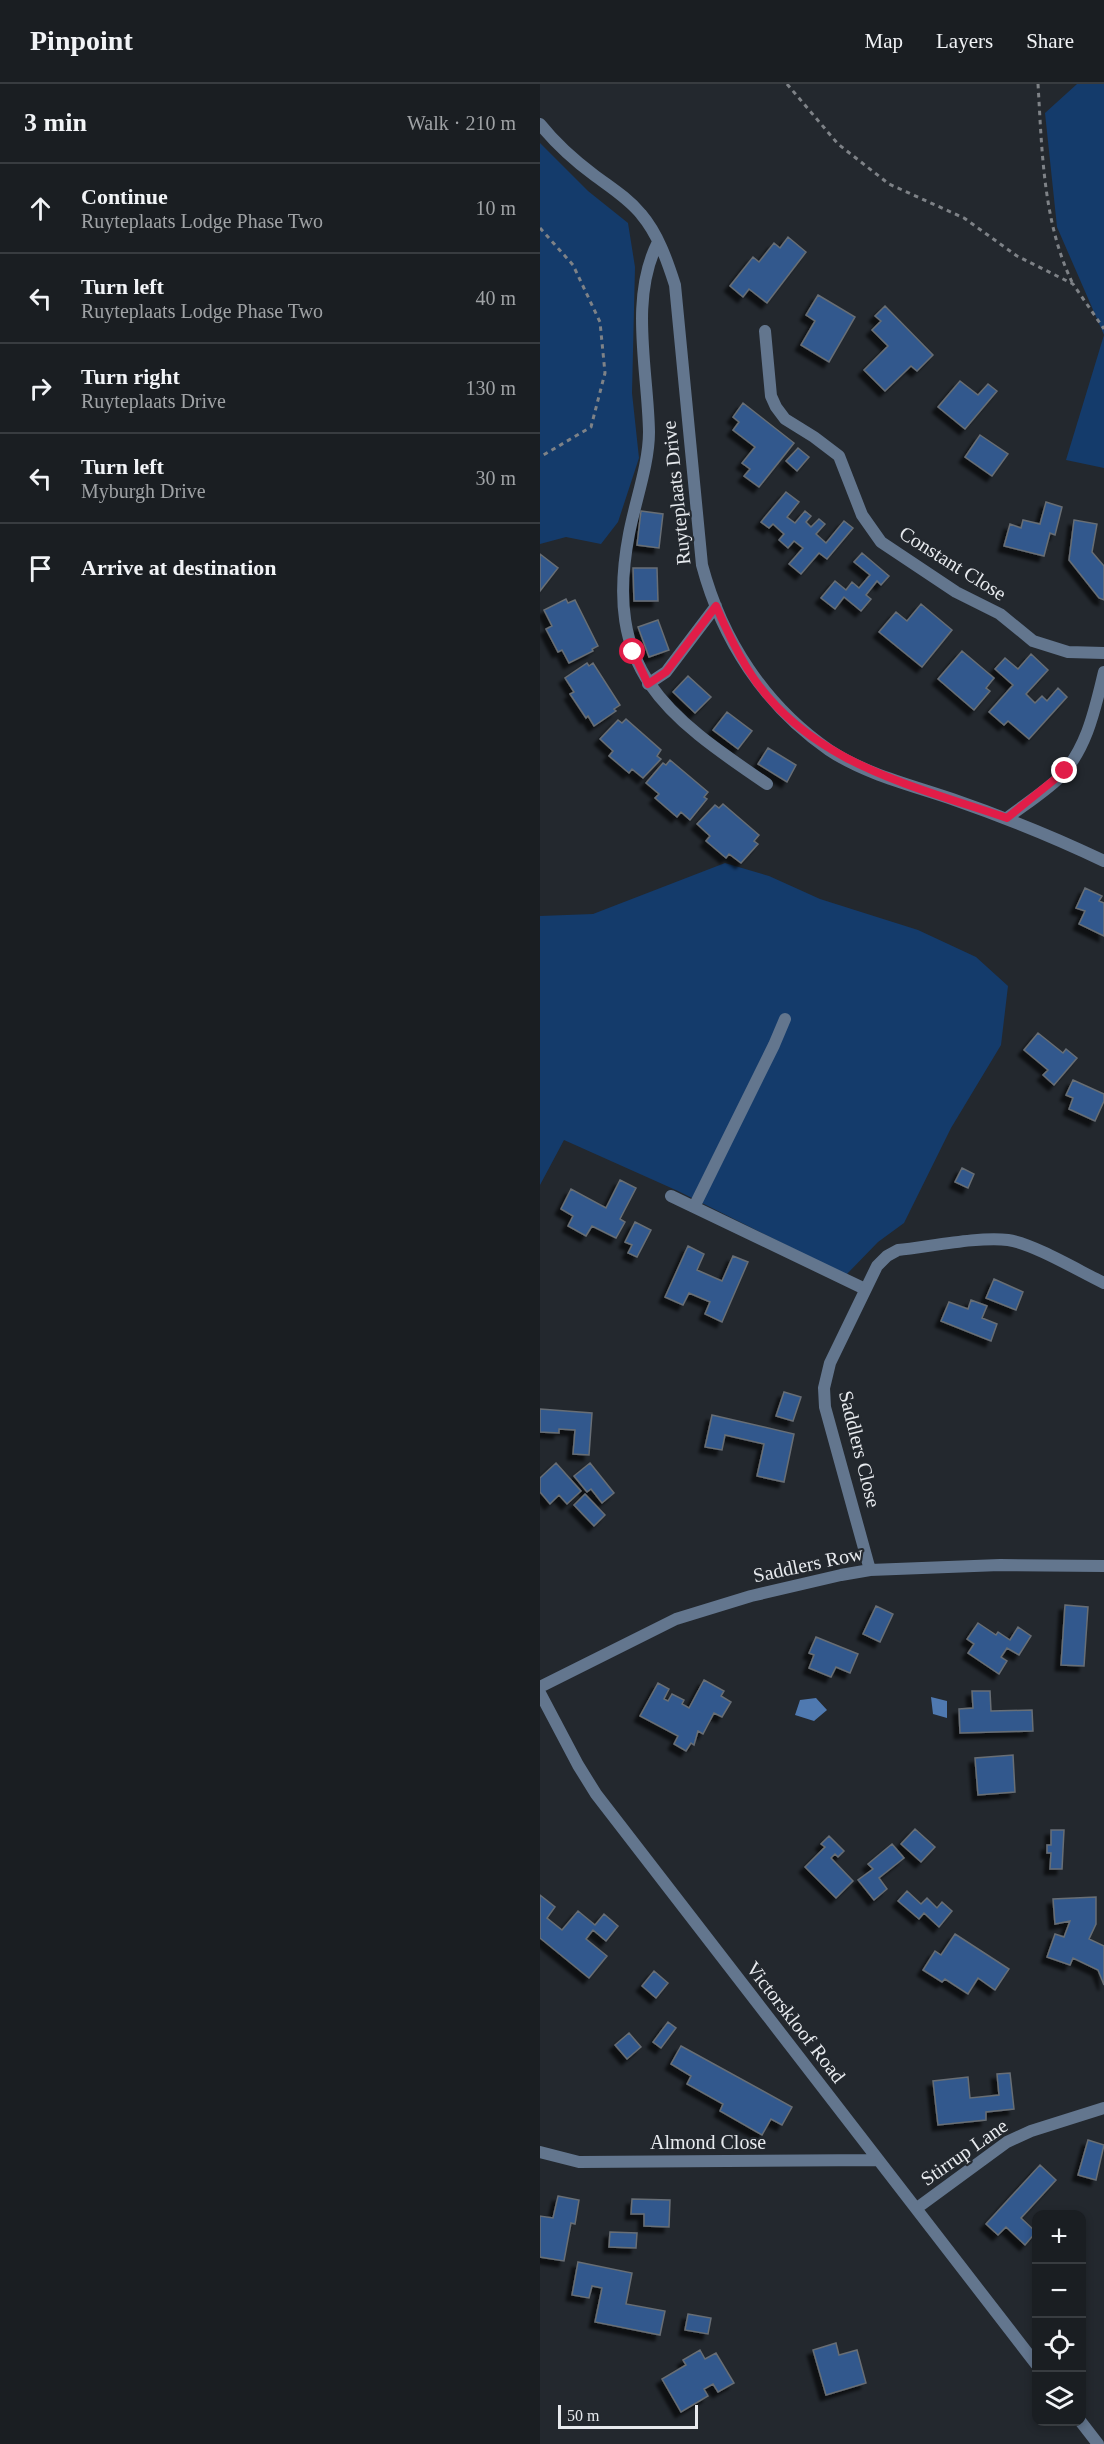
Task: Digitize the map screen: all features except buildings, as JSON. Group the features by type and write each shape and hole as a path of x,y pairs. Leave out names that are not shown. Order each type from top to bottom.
{"street":[{"name":"Ruyteplaats Drive","path":"540,124 569,155 633,205 658,242 675,285 702,565 716,606 748,669 770,699 798,726 830,750 873,772 1007,818 1104,861"},
{"path":"658,242 649,263 644,295 643,334 649,434 628,536 623,593 627,630 633,652 648,684 668,707 702,738 767,784"},
{"name":"Constant Close","path":"765,331 771,396 776,407 785,419 839,456 862,515 881,542 956,592 1000,614 1033,640 1068,652 1104,653"},
{"path":"648,684 666,672 716,606"},
{"path":"1007,818 1058,779 1072,761 1088,732 1104,672"},
{"path":"694,1207 785,1019"},
{"path":"671,1196 865,1289"},
{"name":"Saddlers Close","path":"870,1570 824,1396 830,1363 877,1266 887,1256 898,1250 1006,1240 1027,1246 1104,1283"},
{"name":"Saddlers Row","path":"540,1687 676,1619 751,1596 870,1570 1000,1565 1104,1566"},
{"name":"Victorskloof Road","path":"540,1694 596,1794 1032,2359"},
{"name":"Stirrup Lane","path":"917,2208 1007,2142 1031,2131 1104,2108"},
{"name":"Almond Close","path":"540,2152 579,2162 878,2160"},
{"path":"1085,2426 1098,2444"}],"path":[{"path":"787,84 838,144 889,184 964,218 1017,256 1073,284"},
{"path":"1038,84 1042,164 1059,256 1073,284 1104,329"},
{"path":"540,228 573,264 600,322 605,373 591,427 540,457"}],"shaded area":[{"path":"1077,84 1104,84 1104,335 1057,227 1045,113"},
{"path":"540,143 588,191 628,223 635,267 632,393 639,458 618,522 601,544 566,537 540,544"},
{"path":"1104,335 1104,468 1066,460"},
{"path":"725,863 769,876 820,899 918,930 976,957 1008,986 1001,1045 951,1128 904,1223 878,1242 846,1275 678,1191 564,1140 540,1185 540,916 593,914"},
{"path":"931,1697 947,1701 947,1718 933,1714"},
{"path":"816,1698 827,1710 814,1721 795,1715 800,1700"}],"route":[{"path":"633,652 648,684 666,672 716,606 748,669 770,699 798,726 830,750 862,767 1007,818 1058,779 1065,771"}]}
